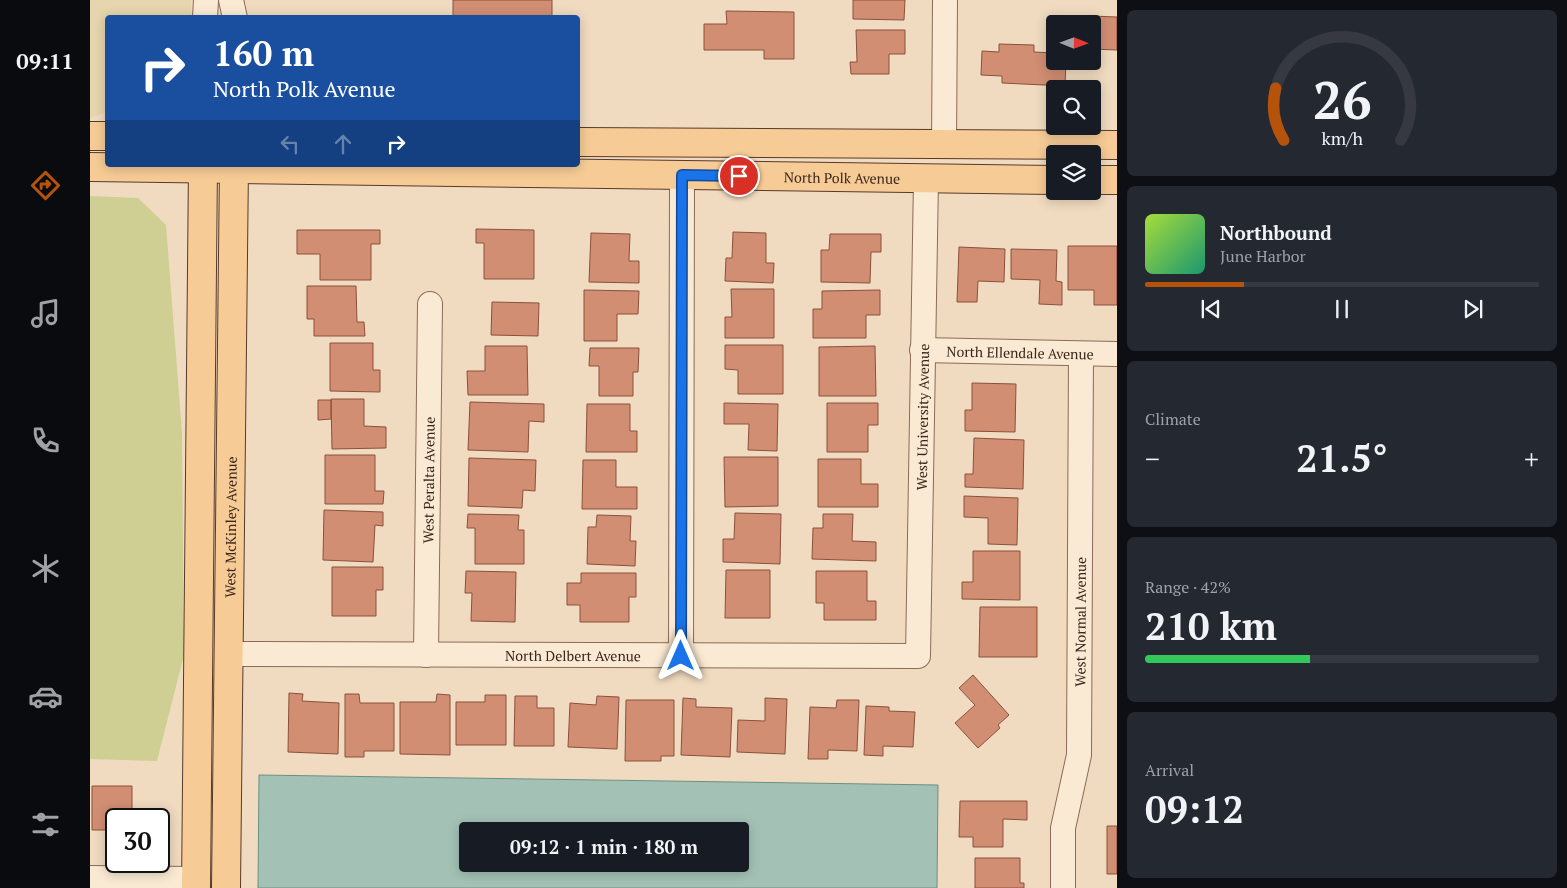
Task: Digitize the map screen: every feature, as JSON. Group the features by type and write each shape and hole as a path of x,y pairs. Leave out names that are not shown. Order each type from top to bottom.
{"main road":[{"path":"90,136 105,136"},
{"path":"580,142 944,146 1116,145"},
{"path":"1101,149 1116,145"},
{"path":"926,179 936,168 951,161 1046,160"},
{"name":"North Polk Avenue","path":"90,167 105,167"},
{"path":"199,885 203,167"},
{"name":"North Polk Avenue","path":"234,167 1046,180"},
{"name":"West McKinley Avenue","path":"226,888 234,167"},
{"path":"1101,180 1117,180"}],"street":[{"path":"205,15 206,0"},
{"path":"231,0 234,15"},
{"path":"235,15 236,0"},
{"path":"944,146 945,0"},
{"path":"681,656 682,175"},
{"name":"West University Avenue","path":"918,656 926,179"},
{"name":"West Peralta Avenue","path":"426,655 430,304"},
{"name":"North Ellendale Avenue","path":"922,350 1117,354"},
{"name":"West Normal Avenue","path":"1062,888 1063,828 1079,755 1081,354"},
{"name":"North Delbert Avenue","path":"229,654 918,656"},
{"path":"90,878 199,885"}],"shaded area":[{"path":"90,0 191,0 191,15 105,15 105,113 90,118"},
{"path":"90,196 138,198 166,225 182,433 184,655 157,761 90,759"},
{"path":"259,775 938,785 937,888 258,888"}],"building":[{"path":"453,0 552,0 552,15 453,15"},
{"path":"853,0 905,0 904,20 853,19"},
{"path":"726,11 794,12 794,59 764,59 764,50 704,50 704,24 727,24"},
{"path":"1101,16 1117,17 1117,50 1101,49"},
{"path":"856,30 905,30 905,54 889,54 889,74 851,74 850,62 857,62"},
{"path":"999,44 1034,45 1034,52 1046,53 1046,70 1066,70 1065,80 1046,80 1046,85 1002,83 1002,76 981,75 982,51 999,52"},
{"path":"476,229 534,230 534,279 484,279 484,243 476,243"},
{"path":"297,230 380,230 380,244 371,244 371,280 320,280 320,254 297,254"},
{"path":"733,232 766,233 766,263 774,263 773,283 725,281 726,258 732,258"},
{"path":"591,233 630,234 629,261 639,261 639,283 589,282"},
{"path":"830,234 881,234 881,252 871,252 870,283 821,282 821,250 829,250"},
{"path":"1068,246 1117,246 1117,305 1094,305 1094,290 1068,290"},
{"path":"959,247 1005,249 1004,282 978,281 977,302 957,302"},
{"path":"1011,249 1057,250 1056,281 1062,282 1062,305 1039,304 1040,280 1011,279"},
{"path":"307,286 356,286 357,322 364,322 365,336 314,336 314,319 307,319"},
{"path":"731,289 774,289 774,338 725,338 725,317 732,317"},
{"path":"584,290 639,291 638,314 617,314 617,341 584,341"},
{"path":"880,290 880,315 866,315 866,338 813,338 813,309 822,309 822,291"},
{"path":"492,302 539,303 538,336 491,335"},
{"path":"330,343 373,343 373,370 380,370 380,392 330,391"},
{"path":"725,345 783,345 783,394 738,394 738,370 725,369"},
{"path":"485,346 527,346 528,395 468,395 467,371 485,371"},
{"path":"875,346 876,396 819,396 819,347"},
{"path":"590,348 639,348 638,372 633,372 633,396 599,396 599,366 589,366"},
{"path":"972,383 1016,384 1015,432 965,431 965,410 972,410"},
{"path":"331,399 364,399 364,426 386,427 386,448 332,449"},
{"path":"318,400 331,400 331,419 318,420"},
{"path":"470,402 544,404 544,422 529,421 528,452 468,450"},
{"path":"724,403 778,404 777,451 748,450 749,424 724,424"},
{"path":"827,403 878,403 878,425 868,425 868,452 827,452"},
{"path":"587,404 630,404 630,431 637,431 637,452 586,452"},
{"path":"974,438 1024,440 1023,489 965,487 965,474 973,474"},
{"path":"325,455 375,455 375,491 384,491 383,504 325,504"},
{"path":"724,457 778,457 778,506 725,507"},
{"path":"469,458 536,460 535,491 523,490 522,508 468,506"},
{"path":"818,459 861,459 861,484 878,484 878,507 818,507"},
{"path":"583,460 616,460 616,487 637,487 637,509 582,509"},
{"path":"964,496 1018,498 1017,545 988,544 988,518 964,517"},
{"path":"324,510 383,512 383,526 375,525 373,562 323,560"},
{"path":"735,513 781,514 780,564 723,562 723,539 734,539"},
{"path":"468,514 519,515 518,530 524,530 524,564 475,564 475,528 467,528"},
{"path":"823,514 853,514 852,541 876,542 876,561 812,559 813,528 823,528"},
{"path":"597,515 631,516 630,541 636,541 635,566 587,564 588,527 596,527"},
{"path":"973,551 1020,551 1020,600 962,599 962,582 973,582"},
{"path":"332,567 383,567 383,590 376,590 376,616 332,616"},
{"path":"726,570 770,570 770,618 725,618"},
{"path":"466,571 516,572 515,622 471,621 472,593 465,593"},
{"path":"816,571 867,571 867,601 876,601 876,620 824,620 824,603 816,603"},
{"path":"581,573 636,573 636,597 629,597 629,622 580,622 580,605 567,605 567,583 581,583"},
{"path":"980,607 1037,607 1037,657 979,657"},
{"path":"973,675 1009,715 998,725 1000,728 978,748 955,723 975,705 959,688"},
{"path":"289,693 303,694 302,701 339,703 338,754 288,752"},
{"path":"345,694 359,694 360,703 394,703 394,751 364,751 364,757 345,757"},
{"path":"437,694 450,695 450,755 400,754 400,702 436,702"},
{"path":"485,695 506,695 506,745 456,745 456,702 485,702"},
{"path":"515,696 537,696 537,708 554,708 554,746 514,746"},
{"path":"597,696 619,697 617,749 568,747 570,703 596,705"},
{"path":"683,698 696,699 696,707 732,708 730,757 681,755"},
{"path":"765,698 787,699 785,754 737,752 738,720 765,721"},
{"path":"626,700 674,700 674,756 661,756 661,761 625,761"},
{"path":"837,700 859,700 857,751 828,750 828,759 808,759 810,707 836,708"},
{"path":"866,706 889,707 889,711 915,712 913,747 883,746 883,756 864,755"},
{"path":"92,786 132,786 132,808 105,808 105,830 92,830"},
{"path":"960,801 1027,801 1027,820 1003,819 1003,847 973,847 973,837 959,837"},
{"path":"1107,826 1117,826 1117,874 1107,874"},
{"path":"975,858 1020,858 1020,883 1024,883 1024,888 975,888"}],"route":[{"path":"681,656 682,175 739,176"}]}
